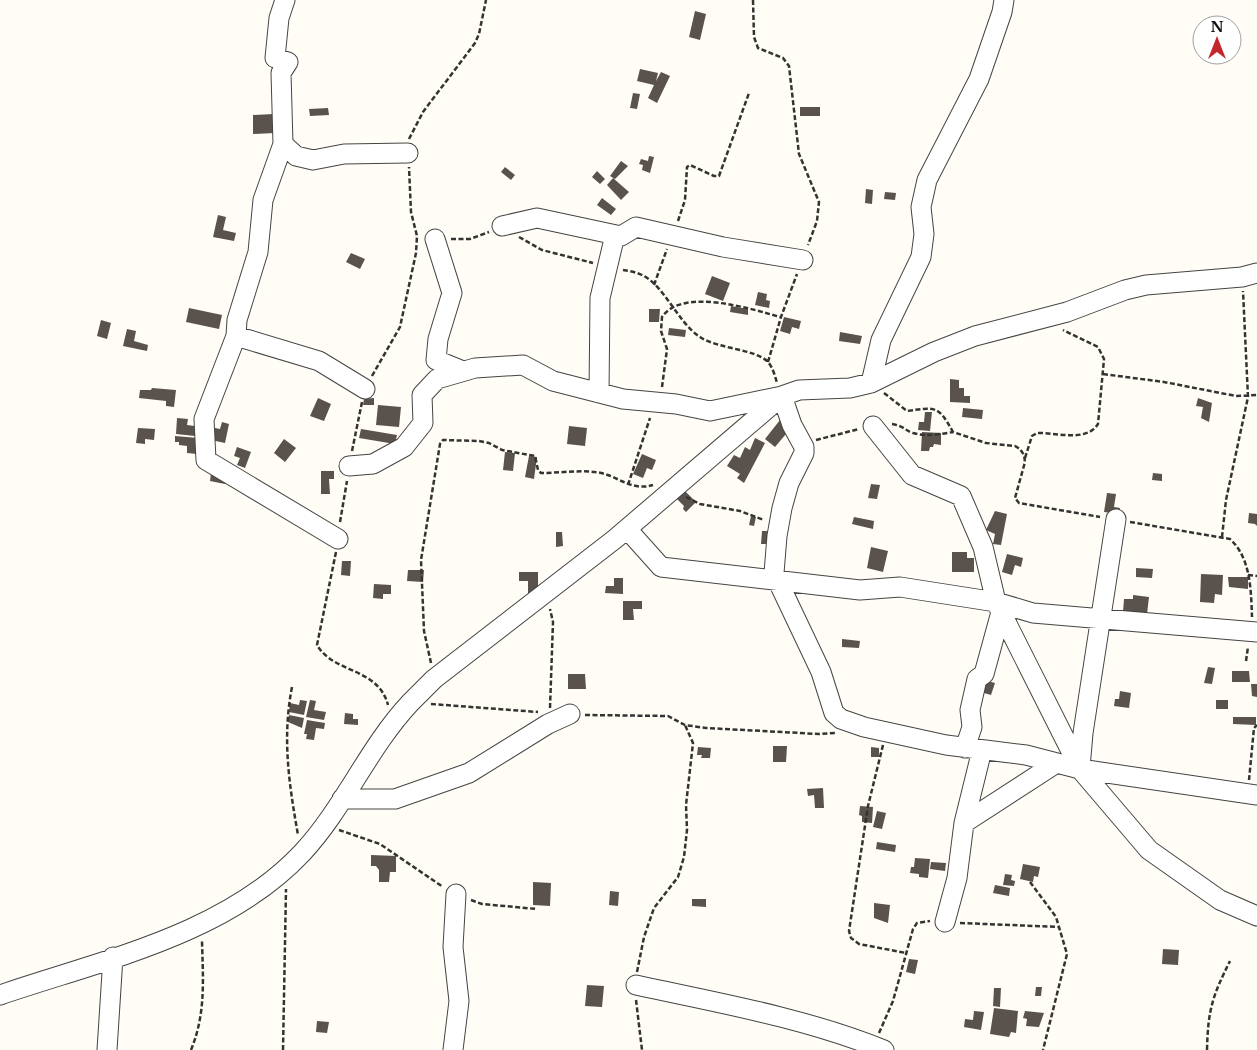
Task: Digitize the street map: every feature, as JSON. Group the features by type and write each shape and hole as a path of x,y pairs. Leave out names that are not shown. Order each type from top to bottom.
{"street":[{"path":"285,0 279,18 275,58 288,62 281,74 283,144 263,200 258,252 237,320 236,336 204,420 206,460 338,539"},
{"path":"871,384 880,340 921,257 924,234 921,207 927,180 979,79 1002,12 1004,0"},
{"path":"283,144 296,156 313,160 344,154 408,153"},
{"path":"502,226 537,218 621,236 636,227 723,247 803,260"},
{"path":"599,393 600,298 615,235"},
{"path":"435,239 452,293 438,339 436,360 463,371"},
{"path":"349,466 373,464 404,446 423,423 422,395 437,379 475,368 523,364 553,381 599,393 623,399 676,404 710,411 782,396 799,390 850,388 871,384 934,352 975,336 1067,312 1125,290 1146,285 1250,275"},
{"path":"236,336 319,361 365,389"},
{"path":"0,995 113,957 201,924 255,894 301,854 323,826 409,703 434,679 627,529 782,396"},
{"path":"782,396 792,425 804,447 804,453 789,483 777,536 774,574 821,672 834,713 841,719 886,732 973,749 1026,755 1080,769 1252,794"},
{"path":"873,426 912,475 961,496 983,547 998,607 1080,769 1149,850 1220,900 1257,916"},
{"path":"1080,769 1083,733 1116,519"},
{"path":"627,529 661,567 860,590 900,587 1033,613 1255,632"},
{"path":"945,922 957,878 973,749 970,710 977,679 984,674 998,607"},
{"path":"342,799 395,799 469,773 548,724 570,714"},
{"path":"964,822 1056,764"},
{"path":"452,1050 458,1002 453,947 456,894"},
{"path":"107,1050 113,957"},
{"path":"636,985 748,1010 880,1045"}],"path":[{"path":"394,724 386,695 370,678 331,659 322,653 317,646 322,629 349,466 365,389 400,327 416,253 417,236 411,212 408,144 413,127 479,34 486,0"},
{"path":"753,0 754,37 758,48 783,58 789,66 799,154 819,202 817,221 781,317 768,362"},
{"path":"678,222 685,200 687,167 690,165 714,176 719,176 749,93"},
{"path":"654,285 671,240"},
{"path":"1222,537 1226,500 1248,397 1250,275"},
{"path":"673,306 700,302 740,306 781,317"},
{"path":"1036,319 1072,334 1098,348 1104,359 1098,424 1095,430 1074,435 1037,433 1032,436 1015,498 1019,503 1163,529 1222,537 1235,544 1248,574 1255,632 1246,661"},
{"path":"1102,374 1164,382 1248,397 1257,396"},
{"path":"871,384 907,410 929,407 943,413 954,432 986,443 1014,446 1024,455 1024,462"},
{"path":"434,679 424,631 421,560 440,444 443,440 489,443 502,450 534,455 538,470 541,473 598,472 629,486 643,488 655,485 663,486 700,504 740,511 763,519 777,536"},
{"path":"1248,574 1257,576"},
{"path":"546,593 553,622 550,713 668,716 685,725 706,728 819,734 864,727"},
{"path":"292,687 286,718 287,757 301,854"},
{"path":"409,703 540,713"},
{"path":"642,1050 638,1034 636,985 644,937 654,908 678,878 684,858 687,830 686,805 694,743 685,725"},
{"path":"1252,794 1254,728 1257,725"},
{"path":"886,732 868,806 849,931 851,938 859,944 906,953"},
{"path":"323,826 354,833 380,844 456,894 482,904 537,909"},
{"path":"283,1050 286,867"},
{"path":"1030,882 1050,906 1060,927 1067,954 1066,965 1042,1050"},
{"path":"880,1045 894,1002 913,929 917,924 924,920 990,926 1060,927"},
{"path":"191,1050 200,1028 202,1011 201,924"},
{"path":"1207,1050 1208,1013 1216,989 1230,961"}],"building":[{"path":"695,11 706,14 700,40 689,37"},
{"path":"640,69 658,73 656,81 661,72 670,76 657,103 648,98 654,85 637,81"},
{"path":"633,93 640,94 637,109 630,108"},
{"path":"800,107 820,107 820,116 800,116"},
{"path":"328,108 329,115 310,116 309,109"},
{"path":"274,114 275,133 253,134 253,115"},
{"path":"649,156 654,157 650,173 642,170 643,165 639,164 641,159 648,161"},
{"path":"621,161 628,166 615,179 610,176"},
{"path":"505,167 515,175 511,180 501,172"},
{"path":"597,171 605,179 600,184 592,177"},
{"path":"613,178 629,192 621,200 607,185"},
{"path":"866,189 873,190 872,204 865,203"},
{"path":"885,192 896,193 895,200 884,199"},
{"path":"602,198 616,209 611,215 597,205"},
{"path":"218,215 226,217 223,230 236,233 234,241 213,237"},
{"path":"351,253 365,259 360,269 346,262"},
{"path":"712,276 730,283 723,301 705,294"},
{"path":"758,292 767,294 766,300 770,301 769,308 755,305"},
{"path":"731,306 748,309 748,315 730,312"},
{"path":"189,308 222,315 219,329 186,322"},
{"path":"649,309 660,309 659,322 649,322"},
{"path":"784,317 801,321 799,329 792,327 790,334 780,331"},
{"path":"101,320 111,323 107,339 97,336"},
{"path":"669,328 686,330 685,337 668,335"},
{"path":"127,329 136,331 134,341 148,345 147,351 123,346"},
{"path":"840,332 862,336 860,344 839,341"},
{"path":"950,379 959,380 959,388 964,388 964,396 970,396 970,403 950,402"},
{"path":"152,388 176,390 174,407 166,406 166,401 139,398 140,390 151,390"},
{"path":"318,398 331,404 324,421 310,416"},
{"path":"374,398 374,405 363,405 364,399"},
{"path":"1198,398 1212,403 1209,422 1201,418 1203,407 1196,406"},
{"path":"378,405 401,407 399,427 376,425"},
{"path":"963,408 983,410 982,419 962,417"},
{"path":"925,412 932,412 930,431 918,430 919,422 924,422"},
{"path":"177,418 188,419 187,425 195,426 195,436 176,434"},
{"path":"780,420 791,428 775,447 765,439"},
{"path":"222,422 229,424 225,443 211,440 215,428 220,429"},
{"path":"569,426 587,428 585,446 567,444"},
{"path":"138,428 155,429 154,440 145,439 145,444 136,443"},
{"path":"361,429 397,435 395,444 359,438"},
{"path":"922,432 941,433 941,445 934,444 933,447 930,447 929,451 921,451"},
{"path":"175,436 198,438 197,454 187,453 187,446 179,445 179,442 175,442"},
{"path":"755,438 765,443 744,483 737,478 740,474 727,466 734,455 740,458 745,447 750,450"},
{"path":"284,439 296,448 285,462 274,453"},
{"path":"237,447 251,452 245,468 237,465 240,458 234,456"},
{"path":"505,452 515,453 513,471 503,470"},
{"path":"642,454 656,460 652,470 647,468 643,478 633,474"},
{"path":"529,456 537,457 534,479 525,477"},
{"path":"321,471 334,471 334,479 329,479 330,494 321,494"},
{"path":"211,473 227,476 225,484 210,481"},
{"path":"1153,473 1162,474 1162,481 1152,480"},
{"path":"871,484 880,485 877,499 868,498"},
{"path":"681,487 696,502 686,512 683,509 684,506 673,495"},
{"path":"1107,493 1116,494 1114,507 1120,508 1118,514 1104,512"},
{"path":"995,511 1007,514 1001,545 993,544 995,534 986,530"},
{"path":"1249,513 1257,514 1257,526 1248,523"},
{"path":"751,516 756,517 754,526 749,525"},
{"path":"854,517 874,521 873,529 852,524"},
{"path":"762,531 774,531 774,544 761,544"},
{"path":"556,532 562,532 563,546 556,547"},
{"path":"871,547 888,551 883,572 867,568"},
{"path":"952,552 967,552 967,558 974,558 974,572 952,572"},
{"path":"1007,554 1023,558 1021,567 1015,565 1012,575 1002,572"},
{"path":"342,561 351,561 350,576 341,575"},
{"path":"1136,568 1153,569 1152,578 1136,577"},
{"path":"408,570 424,570 423,582 407,581"},
{"path":"519,572 538,572 538,599 528,598 528,581 519,581"},
{"path":"1201,574 1223,575 1222,595 1215,594 1214,603 1200,602"},
{"path":"1228,577 1248,577 1248,589 1229,587"},
{"path":"614,578 623,578 623,594 605,593 606,586 614,586"},
{"path":"374,584 391,585 391,594 383,594 383,599 373,598"},
{"path":"1133,595 1149,597 1147,614 1123,612 1124,599 1133,599"},
{"path":"623,601 642,601 642,609 633,609 634,620 623,620"},
{"path":"842,639 860,641 859,648 842,647"},
{"path":"1208,667 1215,668 1212,684 1204,683"},
{"path":"1232,671 1249,671 1250,682 1232,682"},
{"path":"568,674 585,674 586,689 568,689"},
{"path":"979,679 995,683 991,695 984,693 983,697 975,695"},
{"path":"1251,684 1257,684 1257,697 1252,696"},
{"path":"1120,691 1131,693 1129,708 1114,706 1115,699 1119,699"},
{"path":"300,700 307,701 304,715 289,712 290,703 299,705"},
{"path":"310,700 316,701 314,710 326,712 324,720 306,717"},
{"path":"1216,700 1228,700 1228,709 1216,709"},
{"path":"345,713 353,714 353,719 358,719 358,725 344,724"},
{"path":"289,715 304,718 302,728 288,722"},
{"path":"1233,717 1256,717 1256,725 1233,724"},
{"path":"307,720 325,723 324,729 316,728 314,740 306,739 307,734 304,734"},
{"path":"773,746 787,746 786,762 773,762"},
{"path":"698,747 711,748 710,758 701,758 702,755 697,755"},
{"path":"871,747 879,748 879,757 871,757"},
{"path":"823,788 824,808 815,808 814,795 808,796 807,789"},
{"path":"860,806 873,807 872,823 862,822 862,816 859,815"},
{"path":"877,811 886,813 882,829 873,827"},
{"path":"877,842 896,845 895,852 876,849"},
{"path":"371,855 396,856 396,872 390,872 389,882 379,882 379,870 376,866 371,866"},
{"path":"915,858 930,859 928,878 910,873 911,867 914,867"},
{"path":"931,862 946,863 945,871 930,869"},
{"path":"1023,864 1040,867 1038,877 1034,876 1033,882 1020,879"},
{"path":"1005,874 1012,875 1011,880 1015,881 1014,886 1003,885"},
{"path":"533,882 551,883 550,906 533,905"},
{"path":"995,885 1010,888 1009,896 993,893"},
{"path":"610,891 619,892 618,906 609,905"},
{"path":"692,899 706,899 706,907 692,906"},
{"path":"874,903 890,905 888,923 874,918"},
{"path":"1163,949 1179,950 1178,965 1162,964"},
{"path":"909,959 918,960 915,974 906,972"},
{"path":"587,985 604,986 602,1007 585,1006"},
{"path":"1036,987 1042,987 1041,996 1035,996"},
{"path":"994,988 1001,988 1000,1007 993,1006"},
{"path":"994,1008 1018,1011 1016,1033 1011,1032 1009,1037 990,1034"},
{"path":"974,1011 984,1012 981,1030 964,1027 965,1019 973,1020"},
{"path":"1025,1011 1044,1013 1039,1027 1026,1026 1027,1019 1023,1018"},
{"path":"317,1021 329,1022 327,1033 316,1032"}]}
